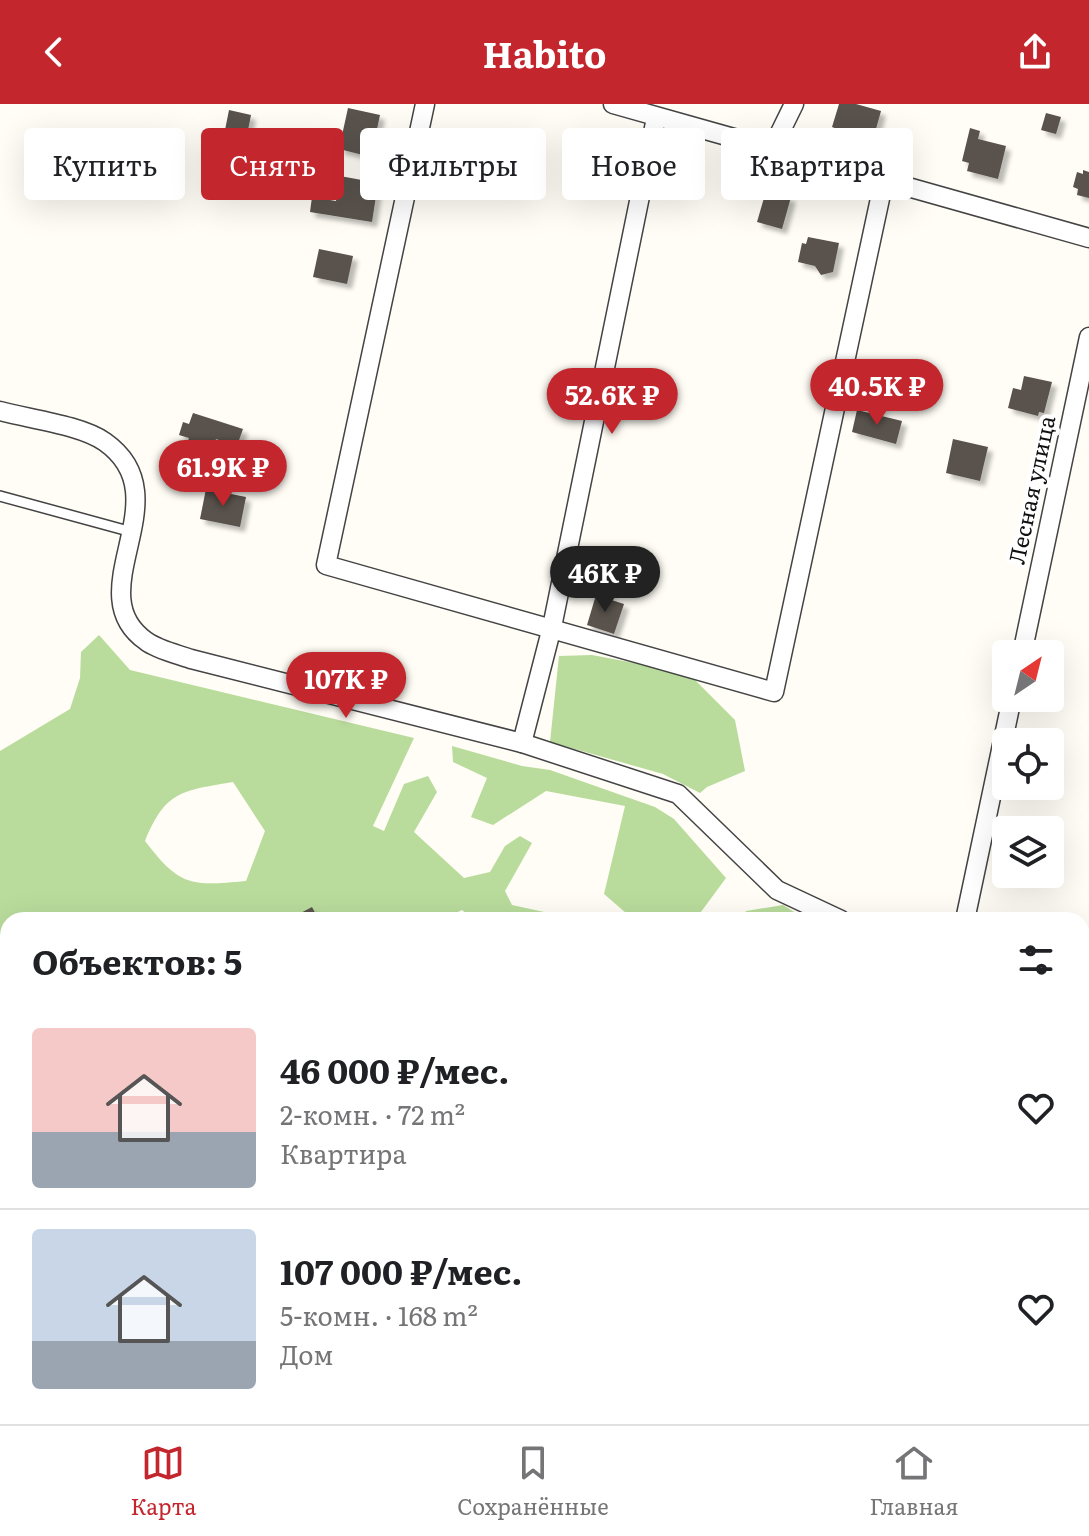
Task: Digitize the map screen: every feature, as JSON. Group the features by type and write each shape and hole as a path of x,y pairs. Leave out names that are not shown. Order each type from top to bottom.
{"street":[{"path":"425,104 326,565 774,692 880,200"},
{"path":"617,104 721,135"},
{"path":"782,128 794,104"},
{"path":"522,743 552,627 656,118"},
{"path":"913,188 1089,238"},
{"name":"Лесная улица","path":"1025,640 1089,337"},
{"path":"0,411 103,440 122,456 136,492 132,532 121,585 121,610 133,631 149,644 191,659 522,743 678,794 777,890 824,912"},
{"path":"967,912 1009,712"}],"lane":[{"path":"0,496 132,532"}],"green space":[{"path":"99,635 130,670 414,738 373,826 384,831 404,784 428,776 437,792 414,832 464,878 490,872 505,846 520,836 532,843 505,891 512,905 544,912 0,912 0,751 70,709 80,678 81,652","holes":["233,782 265,831 246,881 199,883 188,880 157,856 145,841 160,812 169,802 188,791"]},
{"path":"592,655 688,673 735,720 745,771 700,793 663,774 550,742 559,656"},
{"path":"452,746 522,766 550,770 655,807 674,819 726,878 701,912 625,912 604,894 625,806 546,791 493,825 471,817 487,778 453,762"},
{"path":"783,905 794,912 745,912"}],"building":[{"path":"839,104 856,104 881,111 876,128 832,127"},
{"path":"348,108 380,115 377,128 360,128 360,154 344,150 344,128"},
{"path":"229,110 251,115 248,128 225,128"},
{"path":"1046,113 1061,117 1056,134 1041,130"},
{"path":"970,128 980,131 978,139 1006,146 998,179 967,171 969,163 962,161"},
{"path":"1083,170 1089,172 1089,198 1077,195 1078,189 1073,187 1077,172 1083,174"},
{"path":"344,177 360,180 360,200 375,200 372,222 310,212 312,200 344,200"},
{"path":"763,200 790,200 782,229 757,222"},
{"path":"808,237 839,243 833,272 821,275 815,266 798,262 802,243 806,244"},
{"path":"319,249 353,256 347,284 313,277"},
{"path":"1024,376 1052,382 1044,413 1039,412 1038,416 1008,408 1013,388 1021,390"},
{"path":"857,410 902,421 896,444 852,432"},
{"path":"193,413 243,429 237,446 216,439 212,451 187,443 189,438 179,435 183,422 189,424"},
{"path":"953,439 988,447 980,481 946,473"},
{"path":"206,489 246,497 240,527 200,519"},
{"path":"596,595 624,604 614,634 587,625"}]}
